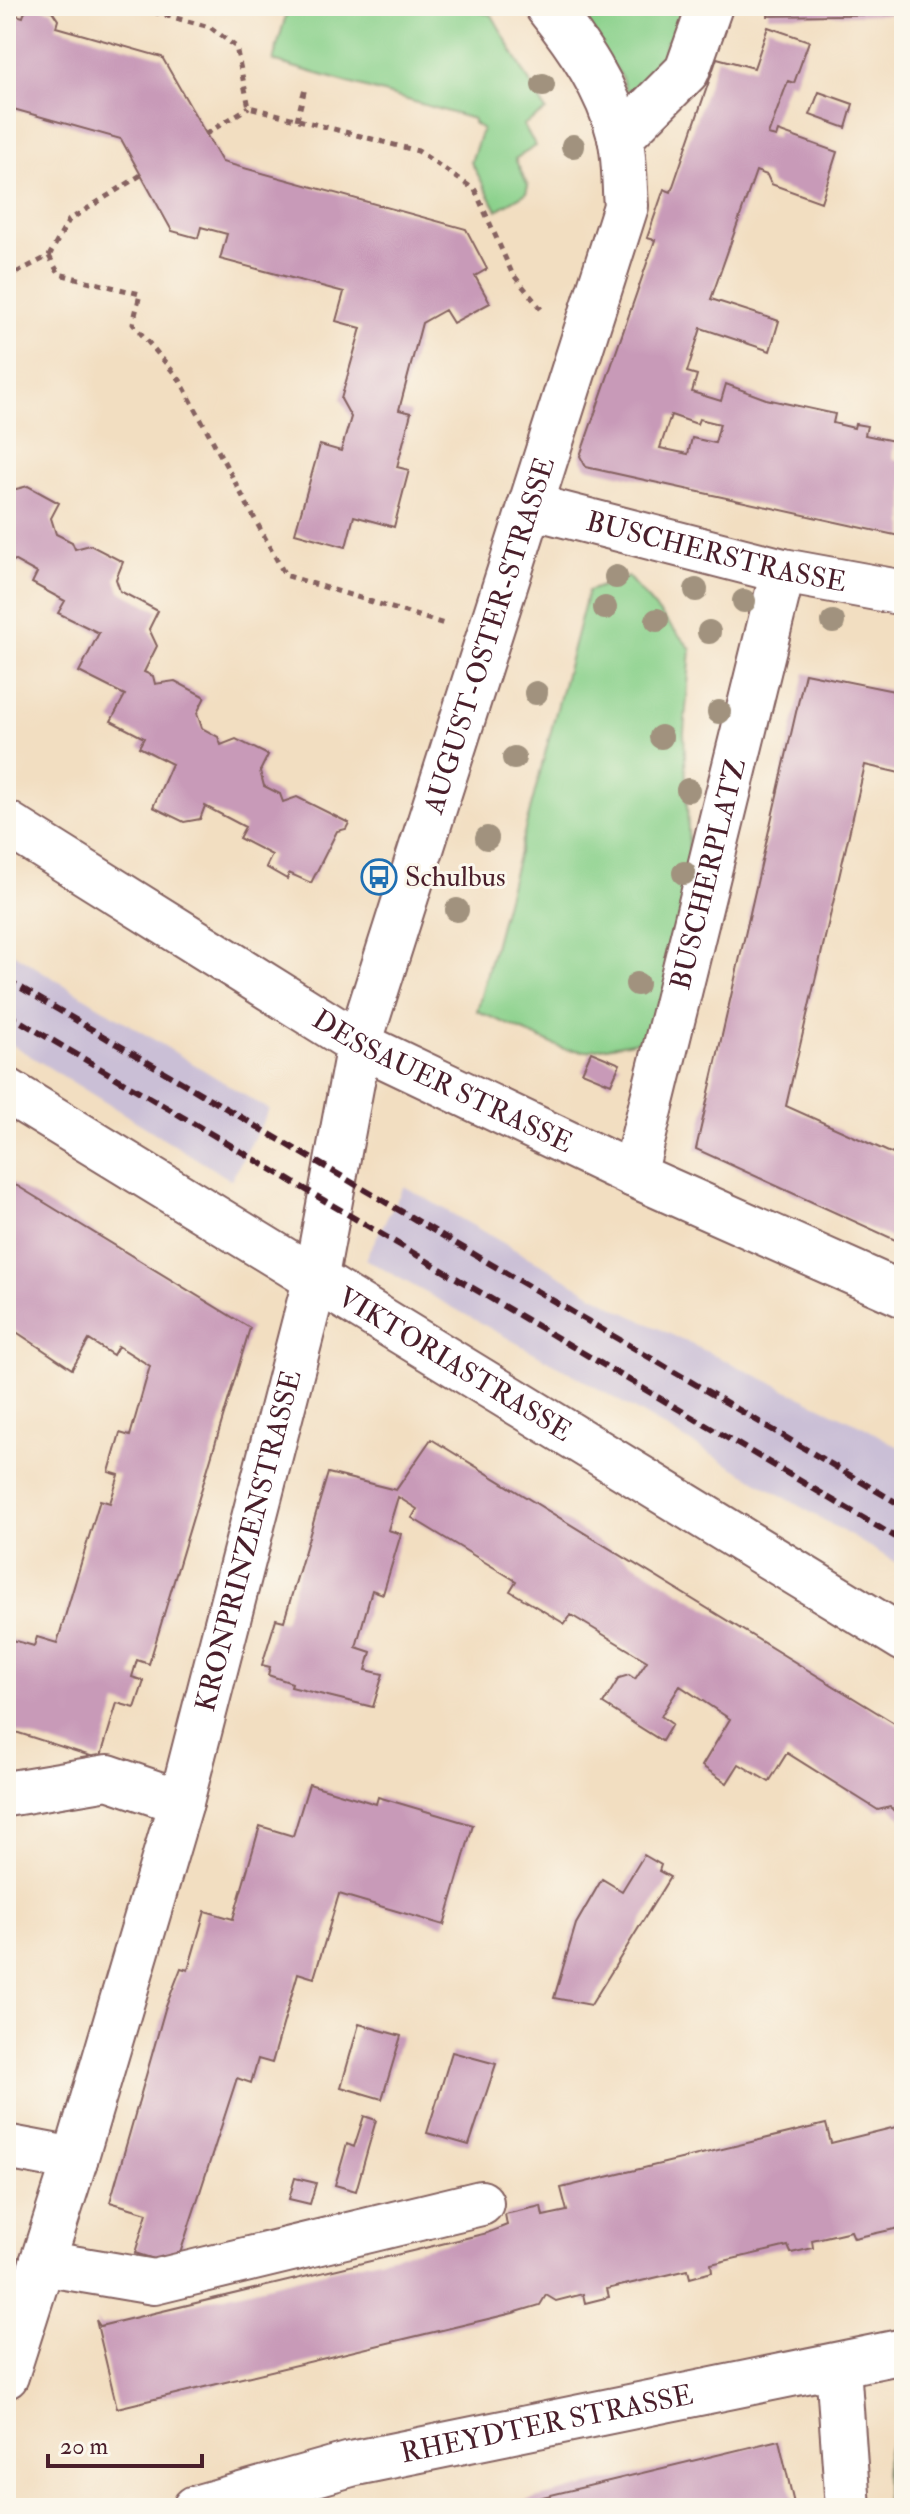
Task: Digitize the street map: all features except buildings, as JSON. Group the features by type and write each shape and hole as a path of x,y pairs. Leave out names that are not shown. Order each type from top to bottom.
{"street":[{"name":"AUGUST-OSTER-STRASSE","path":"315,1281 359,1044 626,206 620,138 602,89 572,38 547,6"},
{"path":"620,138 687,71 710,6"},
{"name":"BUSCHERSTRASSE","path":"530,506 783,571 904,593"},
{"name":"BUSCHERPLATZ","path":"634,1175 783,571"},
{"name":"DESSAUER STRASSE","path":"6,823 359,1044 634,1175 904,1295"},
{"name":"VIKTORIASTRASSE","path":"6,1090 904,1639"},
{"name":"KRONPRINZENSTRASSE","path":"6,2376 75,2160 181,1802 315,1281"},
{"path":"6,1794 108,1777 181,1802"},
{"path":"6,2147 75,2160"},
{"path":"42,2263 154,2282 481,2203"},
{"name":"RHEYDTER STRASSE","path":"195,2508 351,2464 904,2351"},
{"path":"838,2366 848,2508"}],"path":[{"path":"130,6 210,27 236,47 249,107"},
{"path":"297,120 305,88"},
{"path":"206,134 249,107 418,151 475,190 512,273 579,357"},
{"path":"6,278 49,256 69,220 141,175"},
{"path":"49,256 59,274 140,294 133,324 180,380 285,575 487,637"}],"shaded area":[{"path":"6,949 269,1110 231,1180 6,1041"},
{"path":"404,1186 620,1310 864,1427 904,1450 904,1567 585,1381 365,1259"}],"green space":[{"path":"255,6 458,6 492,15 546,111 523,125 536,146 515,159 528,186 526,193 497,210 471,162 482,129 473,123 473,119 273,61 286,15"},
{"path":"570,6 703,6 692,37 667,41 656,74 626,92 621,76"},
{"path":"628,577 691,649 684,733 691,900 659,1037 586,1051 564,1049 477,1011 588,591"},
{"path":"904,2420 904,2508 886,2508 888,2451"}],"railway":[{"path":"6,979 904,1507"},
{"path":"6,1013 904,1542"}],"place":[{"name":"Schulbus","path":"379,877"}]}
